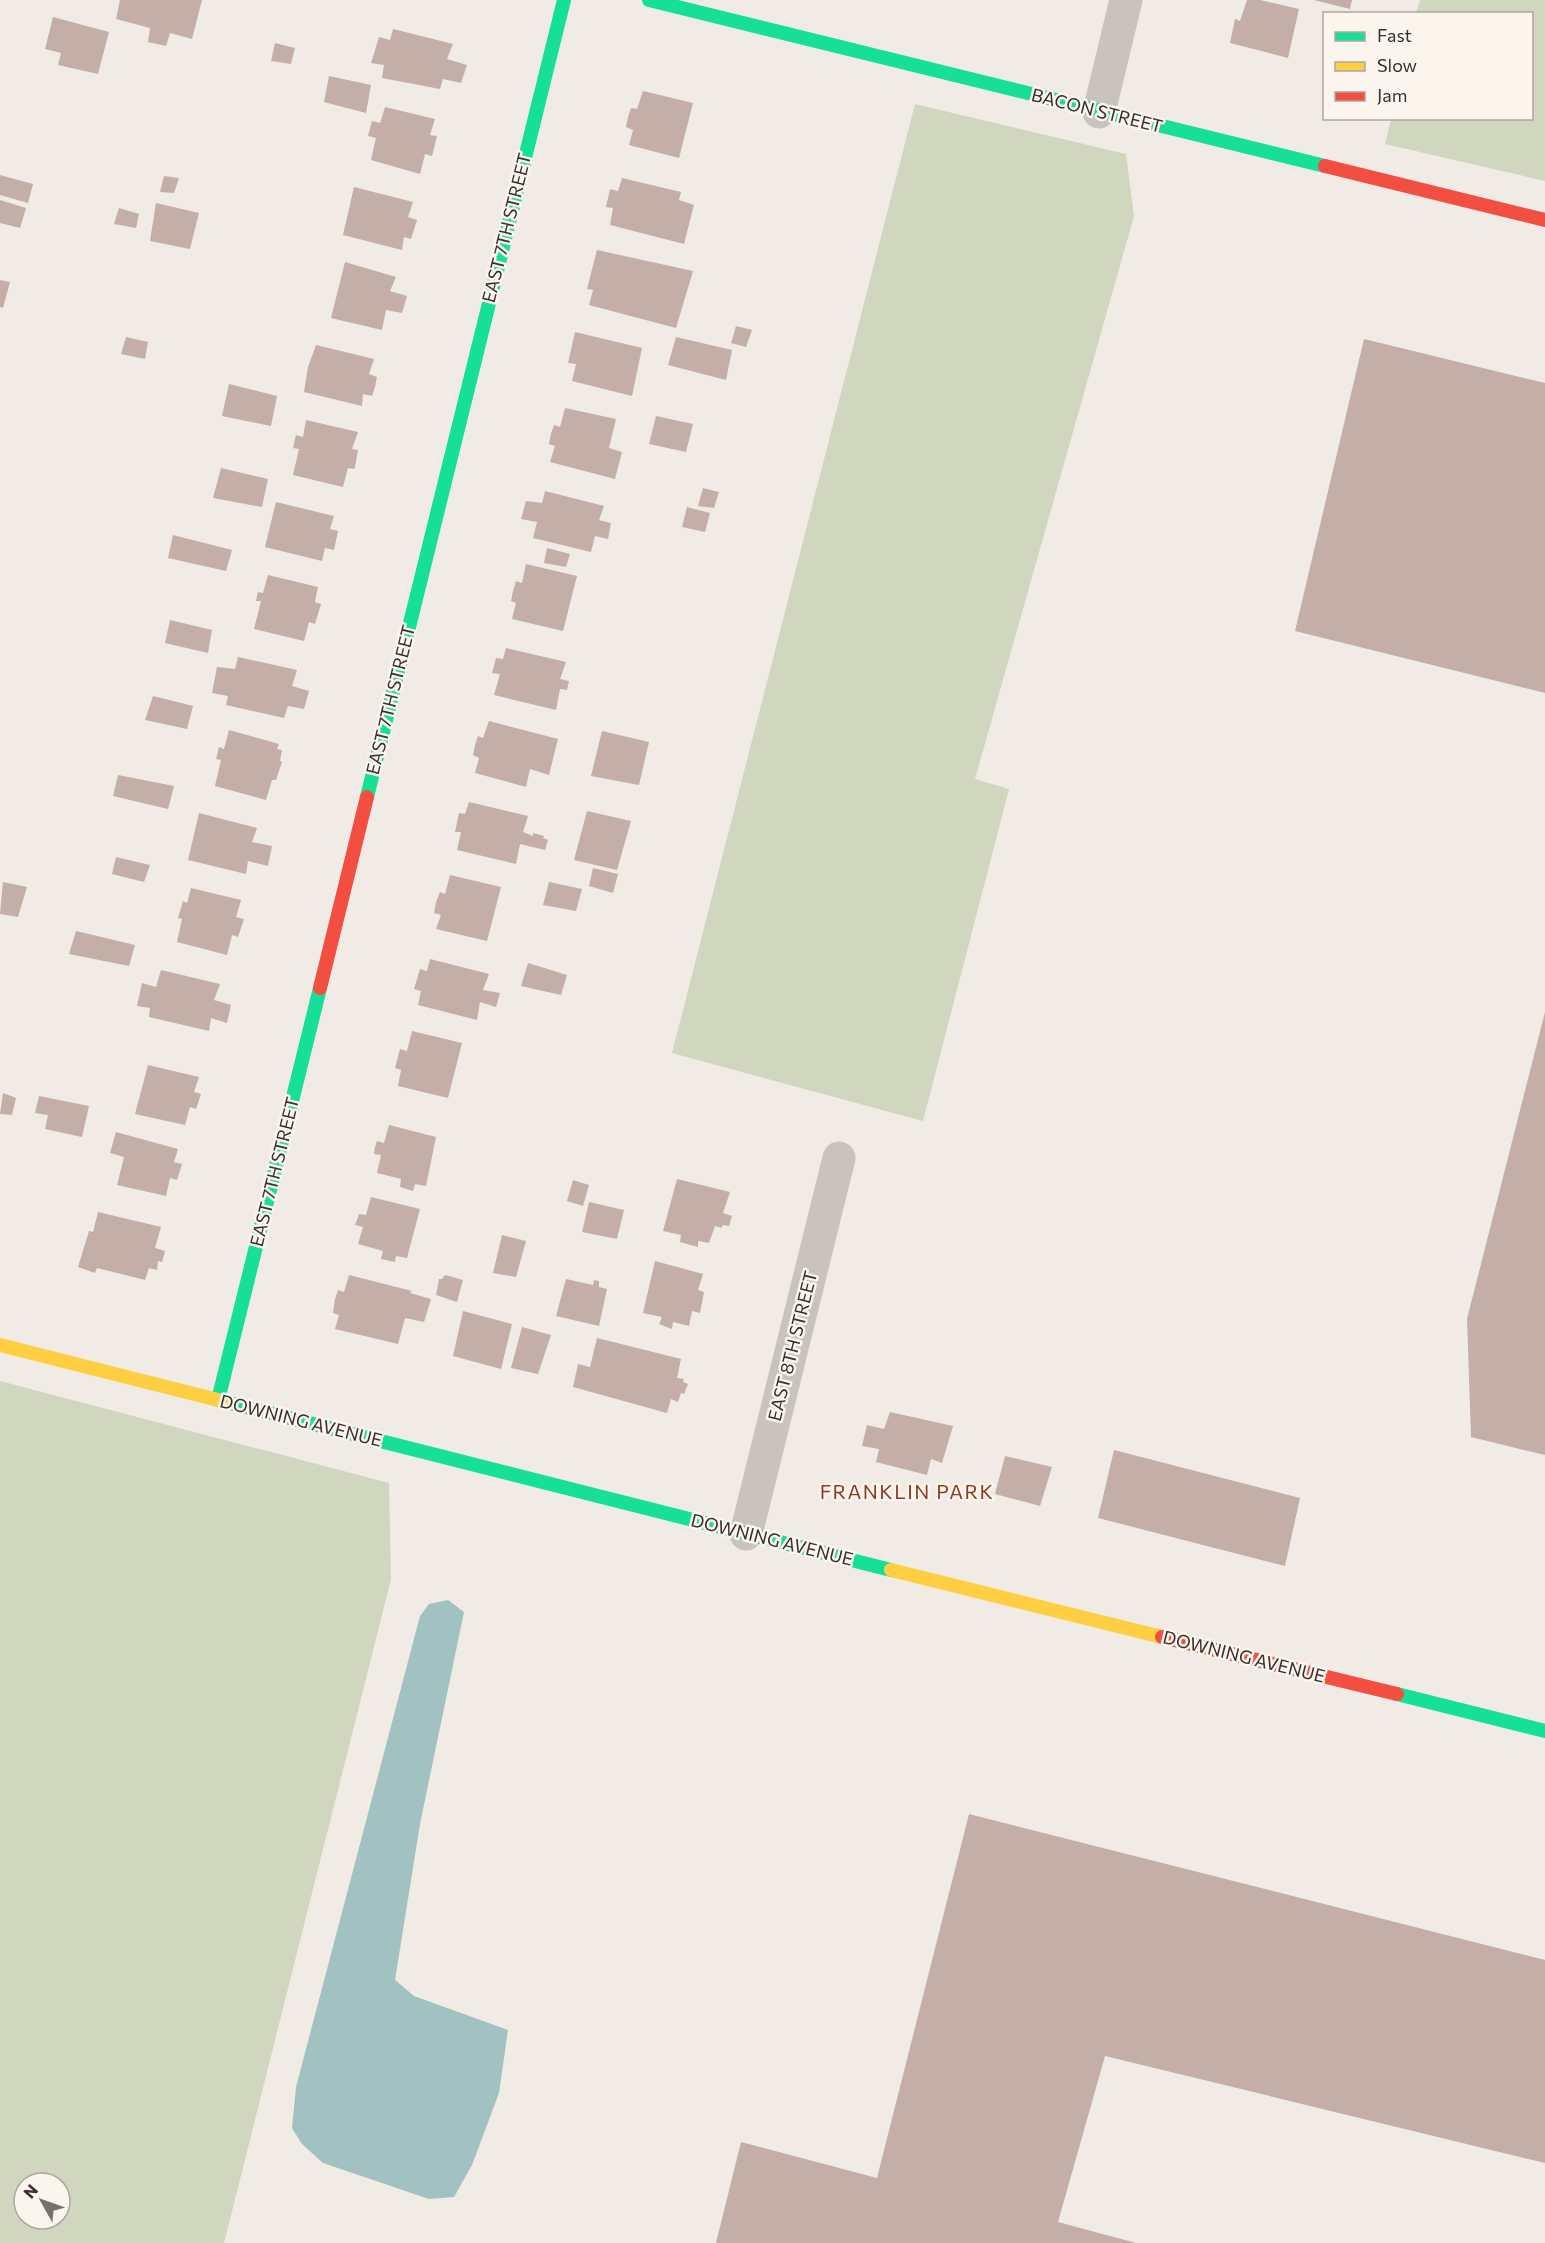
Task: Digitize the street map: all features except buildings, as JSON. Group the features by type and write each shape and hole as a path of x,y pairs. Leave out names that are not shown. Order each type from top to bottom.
{"street":[{"name":"EAST 7TH STREET","path":"219,1400 564,0"},
{"name":"BACON STREET","path":"649,0 1545,220"},
{"path":"1099,112 1126,0"},
{"name":"EAST 8TH STREET","path":"746,1534 839,1158"},
{"name":"DOWNING AVENUE","path":"0,1346 746,1534 1545,1731"}],"green space":[{"path":"1420,0 1545,0 1545,181 1385,144 1391,120 1533,120 1533,12 1416,12"},
{"path":"915,104 1126,154 1134,216 975,779 1009,789 923,1121 672,1053"},
{"path":"0,1381 389,1483 391,1579 224,2243 0,2243"}],"water":[{"path":"448,1600 464,1612 420,1824 395,1980 414,1996 508,2030 499,2093 472,2165 454,2197 429,2199 323,2163 302,2144 292,2128 296,2087 420,1616 429,1604"}],"traffic: fast":[{"path":"367,797 564,0"},
{"path":"649,0 1325,166"},
{"path":"218,1400 320,988"},
{"path":"222,1401 891,1570"},
{"path":"1397,1694 1545,1731"}],"traffic: slow":[{"path":"0,1345 222,1401"},
{"path":"891,1570 1162,1637"}],"traffic: jam":[{"path":"1325,166 1545,220"},
{"path":"320,988 367,797"},
{"path":"1162,1637 1397,1694"}],"district":[{"name":"FRANKLIN PARK","path":"907,1492"}]}
